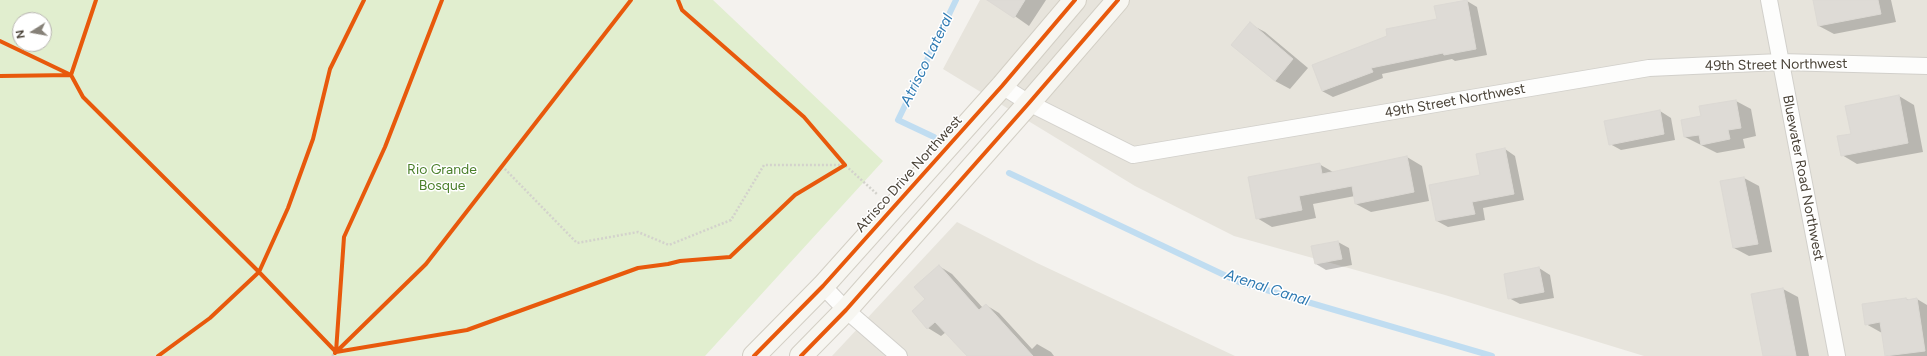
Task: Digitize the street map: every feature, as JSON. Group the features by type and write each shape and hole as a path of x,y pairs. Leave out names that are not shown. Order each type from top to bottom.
{"main road":[{"name":"Atrisco Drive Northwest","path":"754,356 823,286 1002,86 1075,0"},
{"path":"801,356 846,310 1118,0"}],"street":[{"name":"Bluewater Road Northwest","path":"1769,0 1837,356"},
{"name":"49th Street Northwest","path":"1002,86 1029,103 1133,155 1649,68 1780,62 1927,66"},
{"path":"823,286 846,310 899,356"}],"path":[{"path":"71,75 96,0"},
{"path":"158,356 210,318 259,272 288,208 313,138 330,69 364,0"},
{"path":"336,352 344,237 385,148 442,0"},
{"path":"332,356 426,264 631,0"},
{"path":"678,0 682,10 804,117 845,165 883,199"},
{"path":"0,42 71,75 83,97 259,272 336,352"},
{"path":"0,76 71,75"},
{"path":"502,166 576,243 638,232 669,245 731,220 764,165 845,165"},
{"path":"336,352 467,330 638,268 680,261 730,257 795,195 845,165"}],"shaded area":[{"path":"980,0 1927,0 1927,356 1644,356 1445,295 1234,236 1135,186 943,69"},
{"path":"957,222 1037,263 1235,356 832,356"}],"green space":[{"name":"Rio Grande Bosque","path":"0,0 713,0 883,161 705,356 0,356"}],"building":[{"path":"987,0 1025,0 1014,18"},
{"path":"1467,0 1476,49 1444,55 1443,53 1371,68 1373,72 1322,91 1312,65 1387,36 1386,29 1437,19 1434,6"},
{"path":"1813,0 1878,0 1881,14 1818,26"},
{"path":"1250,22 1293,59 1275,81 1231,45"},
{"path":"1899,95 1908,143 1841,156 1837,136 1851,134 1845,106"},
{"path":"1736,100 1741,128 1728,130 1730,139 1701,145 1699,135 1684,137 1681,120 1701,116 1699,106"},
{"path":"1660,110 1664,134 1609,145 1604,121"},
{"path":"1505,148 1514,194 1472,202 1475,214 1436,221 1429,185 1480,175 1476,154"},
{"path":"1407,156 1414,192 1355,204 1352,186 1299,196 1302,210 1256,219 1248,177 1320,163 1322,174"},
{"path":"1744,177 1758,244 1733,248 1720,181"},
{"path":"1338,241 1342,259 1315,264 1311,246"},
{"path":"939,265 979,310 986,304 1033,356 967,356 935,322 927,329 912,311 925,299 914,287"},
{"path":"1539,267 1544,292 1508,299 1504,274"},
{"path":"1783,288 1796,356 1763,356 1751,294"},
{"path":"1906,298 1907,300 1917,298 1925,351 1885,356 1880,322 1865,325 1862,304"}],"waterway":[{"name":"Atrisco Lateral","path":"934,137 898,120 956,0"},
{"name":"Arenal Canal","path":"1009,173 1239,282 1492,356"}],"cycle path":[{"path":"0,41 71,75 96,0"},
{"path":"158,356 210,318 259,272 288,208 313,139 330,69 364,0"},
{"path":"336,352 344,237 385,147 442,0"},
{"path":"335,353 426,264 631,0"},
{"path":"336,352 467,330 638,268 680,261 730,257 795,195 845,165 804,117 682,10 678,0"},
{"path":"754,356 823,286 1002,86 1075,0"},
{"path":"801,356 846,310 1118,0"},
{"path":"0,76 71,75 83,97 259,272 336,352"}]}
